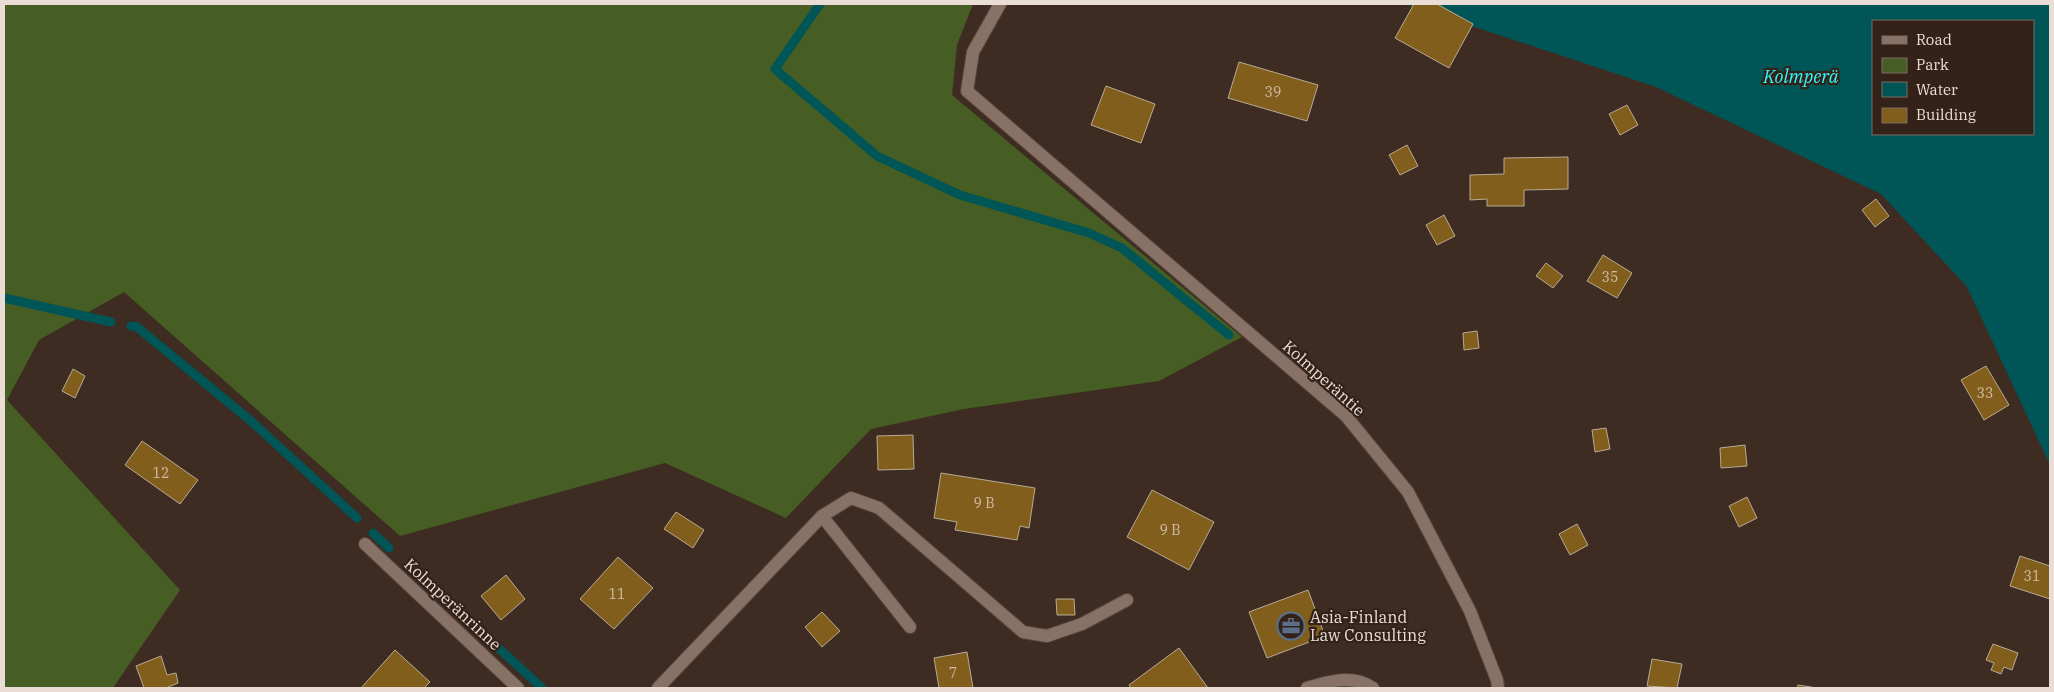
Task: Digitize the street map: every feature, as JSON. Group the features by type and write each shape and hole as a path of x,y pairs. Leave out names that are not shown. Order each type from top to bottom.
{"street":[{"name":"Kolmperäntie","path":"1000,4 973,52 968,91 1352,423 1408,492 1470,611 1498,688"},
{"path":"658,688 822,516 851,498 879,508 1023,632 1046,636 1082,624 1127,600"},
{"path":"822,516 910,627"},
{"name":"Kolmperänrinne","path":"365,544 518,688"},
{"path":"1307,688 1331,680 1363,681 1373,688"}],"green space":[{"path":"4,4 973,4 957,45 952,95 1242,337 1159,381 964,409 871,429 786,518 665,463 400,536 124,292 39,340 7,400 180,590 113,688 4,688"}],"water":[{"name":"Kolmperä","path":"1405,4 2050,4 2050,465 1967,287 1881,194 1656,87"}],"building":[{"path":"1414,4 1437,4 1473,24 1449,68 1395,38"},
{"path":"1239,62 1318,85 1307,121 1228,98"},
{"path":"1106,86 1155,104 1141,143 1091,125"},
{"path":"1627,105 1638,125 1620,135 1609,114"},
{"path":"1407,145 1418,166 1400,175 1389,155"},
{"path":"1568,157 1568,189 1524,190 1524,206 1487,206 1487,199 1470,200 1470,175 1504,174 1504,158"},
{"path":"1876,199 1889,216 1875,227 1862,210"},
{"path":"1444,215 1455,236 1437,245 1426,225"},
{"path":"1603,255 1632,273 1617,298 1587,281"},
{"path":"1546,263 1563,276 1553,288 1536,276"},
{"path":"1477,331 1479,348 1464,350 1463,333"},
{"path":"1986,366 2009,405 1984,420 1961,380"},
{"path":"73,369 85,376 75,398 62,391"},
{"path":"1606,428 1610,449 1595,452 1592,430"},
{"path":"913,435 914,469 878,470 877,436"},
{"path":"142,441 198,480 180,504 125,465"},
{"path":"1745,445 1747,466 1721,468 1720,448"},
{"path":"941,473 1035,488 1029,528 1020,526 1017,540 955,530 957,522 934,518"},
{"path":"1152,490 1214,522 1189,570 1127,537"},
{"path":"1747,497 1757,518 1739,527 1729,506"},
{"path":"676,512 704,530 693,548 664,529"},
{"path":"1577,524 1588,545 1570,555 1559,534"},
{"path":"2020,556 2050,566 2050,599 2010,586"},
{"path":"618,557 653,588 614,629 580,599"},
{"path":"506,575 525,599 501,620 481,596"},
{"path":"1308,590 1325,636 1267,658 1249,612"},
{"path":"1056,599 1074,599 1075,615 1057,615"},
{"path":"822,612 840,631 822,647 805,627"},
{"path":"1993,644 2018,653 2012,670 2004,667 2001,674 1991,670 1994,663 1986,660"},
{"path":"1179,648 1208,688 1131,688 1129,685"},
{"path":"395,650 430,682 424,688 361,688"},
{"path":"967,652 973,688 939,688 934,658"},
{"path":"161,656 167,675 176,673 178,683 166,688 144,688 136,666"},
{"path":"1652,659 1682,664 1677,688 1647,686"},
{"path":"1798,685 1817,688 1797,688"}],"waterway":[{"path":"820,4 775,69 877,156 960,195 1089,233 1122,248 1229,335"},
{"path":"4,298 111,322"},
{"path":"131,326 137,327 251,421 357,518"},
{"path":"373,533 389,548"},
{"path":"416,572 542,688"}],"place":[{"name":"Asia-Finland Law Consulting","path":"1291,626"}]}
